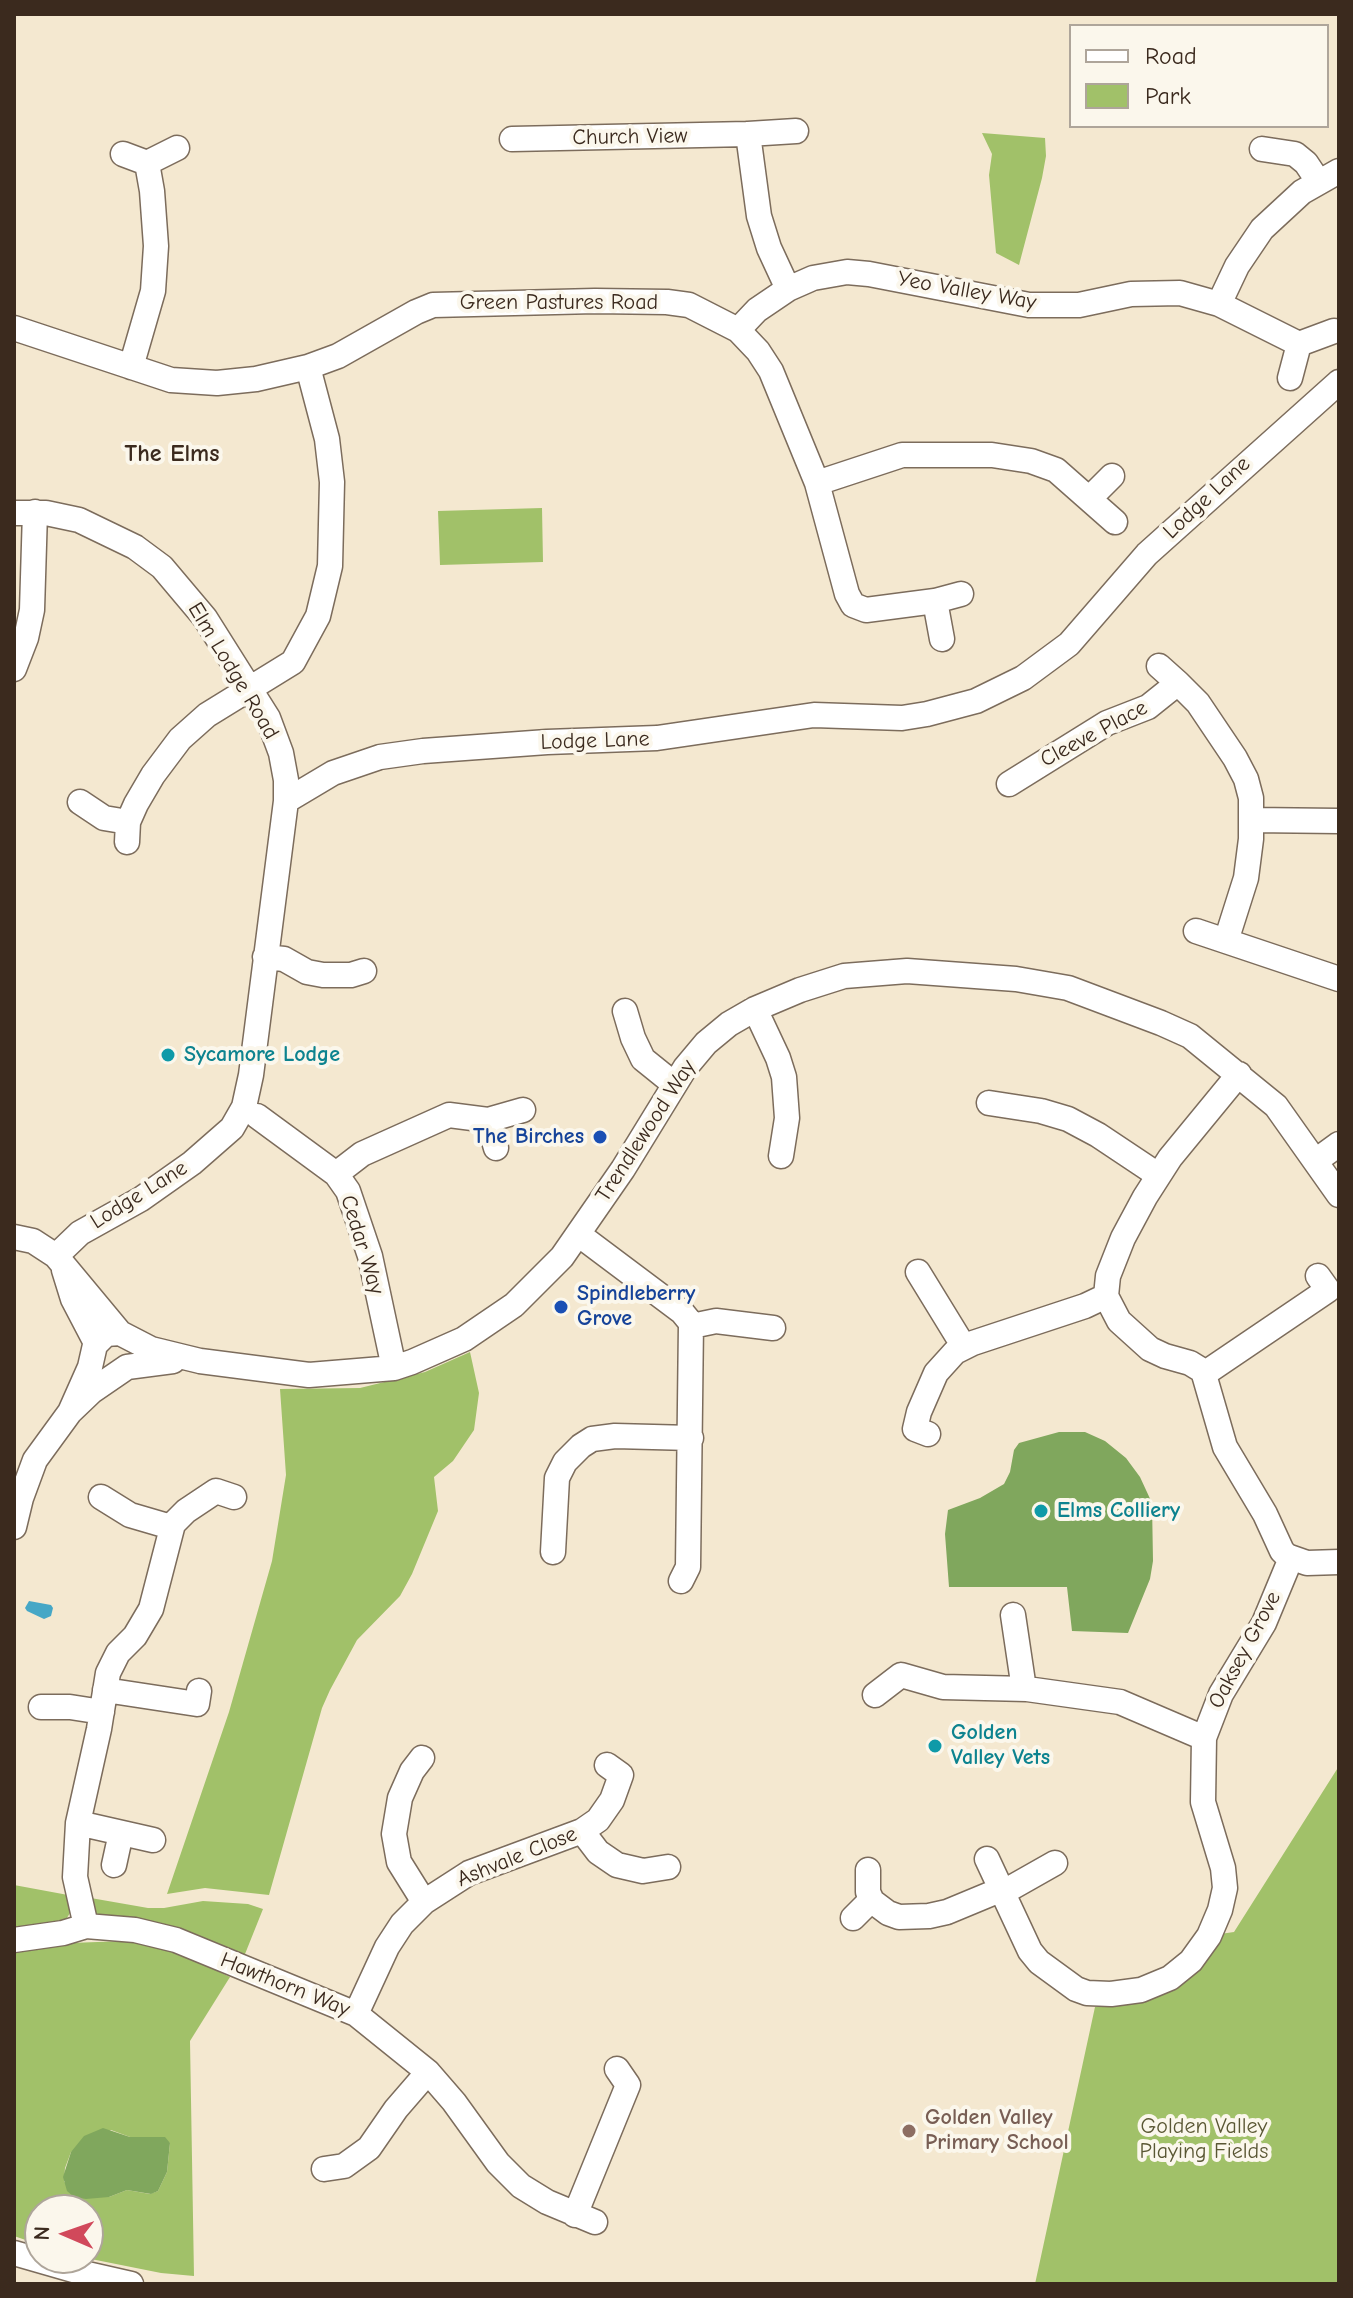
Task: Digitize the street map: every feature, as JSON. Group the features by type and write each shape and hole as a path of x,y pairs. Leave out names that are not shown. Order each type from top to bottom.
{"street":[{"name":"Church View","path":"512,139 796,131"},
{"path":"748,134 750,168 759,216 769,248 788,289"},
{"path":"123,154 147,163 177,148"},
{"path":"1219,304 1237,266 1262,229 1286,205 1329,176 1295,154 1262,149"},
{"path":"131,367 155,278 153,205 147,163"},
{"name":"Yeo Valley Way","path":"738,330 757,310 788,289 813,278 847,272 1021,304 1079,305 1121,295 1159,292 1192,295 1219,304 1299,344"},
{"name":"Green Pastures Road","path":"14,328 171,380 205,383 248,381 308,367 351,350 416,312 438,304 667,302 697,308 738,330 758,351 771,371 817,483 847,594 853,605 866,610 935,601 961,594"},
{"path":"1290,378 1299,344 1334,331"},
{"path":"80,802 127,832 153,775 180,739 207,715 285,669 299,655 318,616 327,587 332,538 332,482 327,439 308,367"},
{"name":"Lodge Lane","path":"59,1260 80,1233 141,1199 181,1171 232,1128 244,1107 251,1075 286,801 333,773 380,757 547,742 657,738 814,715 902,718 976,701 1023,678 1069,644 1147,554 1339,382"},
{"path":"817,483 902,455 992,455 1048,466 1115,522"},
{"path":"1089,499 1112,476"},
{"path":"14,669 26,638 32,610 24,512"},
{"name":"Elm Lodge Road","path":"24,512 79,520 135,547 174,579 205,618 251,690 277,740 285,767 286,801"},
{"path":"935,601 942,639"},
{"path":"1159,666 1198,703 1242,769 1251,798 1246,878 1226,941"},
{"name":"Cleeve Place","path":"1009,784 1107,723 1148,707 1178,683"},
{"path":"1252,820 1339,821"},
{"path":"1196,931 1339,979"},
{"path":"265,957 290,962 309,973 351,970"},
{"name":"Trendlewood Way","path":"200,1361 309,1375 394,1368 464,1339 504,1312 536,1285 578,1234 623,1169 674,1084 716,1033 755,1009 822,982 864,973 907,971 1016,979 1068,988 1190,1036 1276,1106 1339,1195"},
{"path":"755,1009 784,1077 790,1144"},
{"path":"635,1021 645,1062 674,1084"},
{"path":"1239,1074 1158,1175 1123,1238 1108,1276 1106,1296 1119,1321 1150,1349 1190,1363 1204,1374 1225,1447 1265,1514 1282,1551 1291,1558 1314,1564 1339,1562"},
{"path":"987,1102 1068,1119 1158,1175"},
{"path":"336,1174 362,1154 449,1115 488,1120 523,1110"},
{"name":"Cedar Way","path":"257,1116 336,1174 348,1191 370,1256 394,1368"},
{"path":"488,1120 496,1148"},
{"path":"1317,1160 1339,1144"},
{"path":"578,1234 682,1312 692,1326 693,1572"},
{"path":"14,1237 33,1241 59,1260 133,1348 133,1356 123,1370 92,1391 70,1412 35,1460 14,1527"},
{"path":"59,1260 94,1348 97,1364 102,1369 108,1372 164,1362 200,1361"},
{"path":"916,1270 964,1347"},
{"path":"1204,1374 1328,1290 1318,1276"},
{"path":"928,1434 915,1429 923,1400 940,1367 950,1356 964,1347 1106,1296"},
{"path":"692,1326 716,1321 760,1331"},
{"path":"70,1412 90,1367 94,1348 106,1334 124,1336 151,1349 200,1361"},
{"path":"547,1544 557,1478 565,1462 581,1446 592,1439 615,1436 691,1438"},
{"path":"86,1926 75,1877 78,1823 108,1673 151,1609 171,1527 180,1515 222,1486"},
{"path":"111,1509 171,1527"},
{"name":"Oaksey Grove","path":"987,1859 1034,1957 1076,1989 1095,1994 1128,1993 1159,1983 1183,1969 1209,1936 1225,1888 1223,1868 1203,1802 1204,1738 1216,1703 1264,1623 1291,1558"},
{"path":"1013,1615 1024,1689"},
{"path":"875,1695 898,1664 943,1687 1024,1689 1120,1702 1204,1738"},
{"path":"56,1702 197,1704 199,1691"},
{"path":"423,1754 400,1798 394,1834 396,1853 403,1871 424,1902"},
{"name":"Ashvale Close","path":"356,2014 387,1947 402,1924 424,1902 481,1867 582,1831 598,1820 608,1807 623,1769"},
{"path":"78,1823 153,1840"},
{"path":"582,1831 598,1852 617,1865 643,1871 675,1867"},
{"path":"114,1865 121,1833"},
{"path":"868,1870 868,1892 871,1900 881,1909 897,1916 929,1916 1001,1892 1055,1863"},
{"path":"853,1918 871,1900"},
{"name":"Hawthorn Way","path":"14,1940 86,1926 135,1930 176,1940 356,2014 428,2072 513,2179 537,2197 585,2219 631,2080"},
{"path":"339,2173 374,2143 396,2109 428,2072"},
{"path":"14,2253 131,2284"}],"green space":[{"path":"982,133 1045,138 1042,178 1019,265 996,253 989,175 992,154"},
{"path":"542,508 543,562 440,565 438,511"},
{"path":"470,1352 479,1393 474,1430 453,1461 434,1477 438,1511 400,1596 357,1640 322,1708 269,1895 205,1888 167,1894 229,1712 272,1561 286,1475 280,1389 360,1388 425,1372"},
{"path":"1059,1432 1085,1432 1105,1441 1126,1458 1140,1477 1152,1503 1153,1561 1150,1579 1128,1633 1072,1631 1067,1587 949,1587 945,1534 948,1510 980,1498 1004,1484 1019,1443"},
{"name":"Golden Valley Playing Fields","path":"1339,1766 1339,2284 1035,2284 1095,2007 1112,2007 1147,1997 1220,1934 1234,1932"},
{"path":"14,1885 68,1895 70,1913 65,1921 14,1932"},
{"path":"85,1897 148,1908 203,1901 248,1904 263,1909 243,1959 93,1915"},
{"path":"124,1941 169,1948 230,1977 190,2041 194,2276 104,2262 104,2195 109,2197 127,2190 150,2194 158,2191 167,2172 170,2143 149,2137 130,2137 111,2130 71,2152 64,2182 100,2194 24,2194 24,2239 14,2236 14,1953 71,1943"},
{"path":"103,2128 130,2137 165,2137 170,2143 167,2172 158,2191 151,2194 127,2190 104,2197 104,2194 70,2194 63,2177 71,2152 84,2136"}],"water":[{"path":"29,1601 51,1605 51,1616 44,1619 27,1611 25,1608"}],"place":[{"name":"Sycamore Lodge","path":"168,1055"},
{"name":"The Birches","path":"600,1137"},
{"name":"Spindleberry Grove","path":"561,1307"},
{"name":"Elms Colliery","path":"1041,1511"},
{"name":"Golden Valley Vets","path":"935,1746"},
{"name":"Golden Valley Primary School","path":"909,2131"}],"district":[{"name":"The Elms","path":"172,454"}]}
